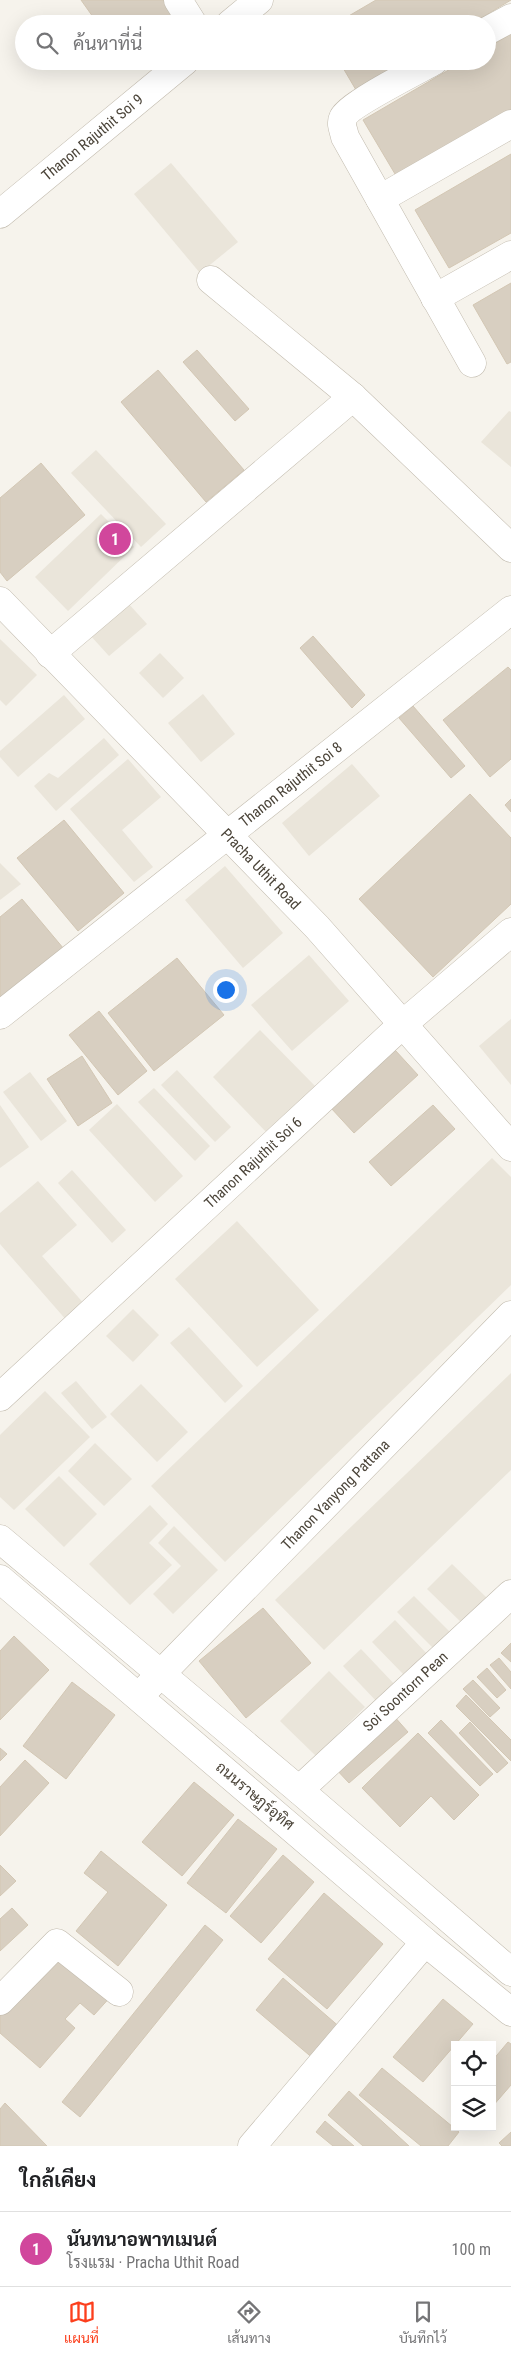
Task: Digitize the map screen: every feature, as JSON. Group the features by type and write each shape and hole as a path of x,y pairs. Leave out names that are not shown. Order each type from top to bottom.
{"street":[{"path":"178,0 188,15"},
{"path":"241,15 259,0"},
{"path":"496,26 511,18"},
{"name":"Thanon Rajuthit Soi 9","path":"0,214 174,70"},
{"path":"418,70 356,105 343,118 342,126 345,137 472,363"},
{"path":"380,199 511,124"},
{"path":"436,298 511,255"},
{"path":"211,280 353,397 511,548"},
{"path":"50,654 353,397"},
{"name":"Pracha Uthit Road","path":"0,601 317,927 511,1147"},
{"name":"Thanon Rajuthit Soi 8","path":"0,1015 511,610"},
{"name":"Thanon Rajuthit Soi 6","path":"0,1398 403,1024 511,932"},
{"name":"Thanon Yanyong Pattana","path":"138,1697 511,1315"},
{"path":"0,1539 299,1790 511,1972"},
{"name":"ถนนราษฏร์อุทิศ","path":"5,1593 138,1697 425,1942 511,2012"},
{"name":"Soi Soontorn Pean","path":"299,1790 511,1594"},
{"path":"252,2146 425,1942"},
{"path":"0,2001 58,1943 118,1992"}],"shaded area":[{"path":"171,163 238,242 200,273 134,194"},
{"path":"509,411 511,412 511,467 481,442"},
{"path":"96,450 166,524 141,547 71,473"},
{"path":"101,514 134,547 68,611 35,577"},
{"path":"127,602 147,624 109,656 90,635"},
{"path":"0,639 37,675 6,706 0,700"},
{"path":"160,653 184,678 163,698 139,673"},
{"path":"203,694 235,734 201,762 168,723"},
{"path":"64,695 85,719 18,777 0,757 0,751"},
{"path":"104,738 119,755 56,811 34,786 49,773 58,778"},
{"path":"128,759 161,797 122,830 153,867 134,882 70,809"},
{"path":"352,764 380,796 309,856 282,823"},
{"path":"0,863 21,884 0,900"},
{"path":"225,866 283,933 243,968 185,900"},
{"path":"309,955 349,1001 292,1051 251,1005"},
{"path":"511,1019 511,1085 479,1046"},
{"path":"260,1030 317,1088 269,1135 213,1077"},
{"path":"177,1070 231,1127 215,1142 161,1085"},
{"path":"30,1072 67,1121 41,1141 3,1092"},
{"path":"154,1088 210,1146 195,1161 138,1102"},
{"path":"117,1104 183,1176 155,1202 89,1130"},
{"path":"0,1105 29,1147 0,1168"},
{"path":"492,1158 511,1177 511,1285 225,1562 151,1486"},
{"path":"72,1170 126,1230 112,1243 58,1183"},
{"path":"38,1181 77,1225 42,1256 86,1306 68,1322 0,1244 0,1213"},
{"path":"237,1221 319,1310 257,1367 175,1279"},
{"path":"133,1309 159,1335 133,1362 106,1336"},
{"path":"189,1327 243,1386 225,1403 170,1343"},
{"path":"511,1373 511,1470 324,1650 275,1600"},
{"path":"76,1381 107,1417 92,1429 61,1393"},
{"path":"141,1384 188,1432 157,1462 110,1414"},
{"path":"45,1391 90,1437 14,1510 0,1497 0,1435"},
{"path":"95,1443 132,1479 104,1506 68,1471"},
{"path":"59,1476 97,1514 64,1547 25,1509"},
{"path":"150,1505 168,1524 149,1543 172,1565 130,1605 89,1564"},
{"path":"174,1526 218,1570 173,1614 153,1594 181,1566 158,1543"},
{"path":"452,1564 488,1599 463,1624 427,1589"},
{"path":"414,1596 452,1634 435,1650 397,1612"},
{"path":"395,1620 428,1655 405,1676 372,1642"},
{"path":"361,1649 397,1687 379,1704 343,1666"},
{"path":"329,1671 365,1707 316,1756 280,1721"}],"building":[{"path":"81,0 170,0 180,14 179,15 92,15"},
{"path":"376,0 511,0 486,15 350,15"},
{"path":"511,34 511,113 398,179 363,120 449,70 496,70 496,43"},
{"path":"344,70 390,70 356,90"},
{"path":"511,154 511,233 449,268 415,210"},
{"path":"511,283 511,362 507,364 473,305"},
{"path":"197,350 249,409 235,421 183,362"},
{"path":"158,370 244,470 206,502 121,402"},
{"path":"41,463 85,515 7,581 0,572 0,498"},
{"path":"313,636 365,695 352,708 300,648"},
{"path":"508,667 511,670 511,759 490,777 443,720"},
{"path":"413,706 465,766 451,778 399,718"},
{"path":"470,794 511,838 511,904 433,977 359,899"},
{"path":"511,799 511,812 505,805"},
{"path":"64,820 124,893 78,931 17,858"},
{"path":"22,899 69,955 0,1003 0,917"},
{"path":"177,958 224,1015 154,1071 108,1013"},
{"path":"99,1011 147,1071 118,1095 69,1035"},
{"path":"395,1050 418,1075 354,1133 331,1108"},
{"path":"82,1056 112,1103 78,1126 47,1079"},
{"path":"433,1105 455,1129 391,1186 369,1162"},
{"path":"263,1608 311,1663 246,1718 199,1661"},
{"path":"14,1636 49,1670 0,1720 0,1651"},
{"path":"511,1643 511,1662 501,1653"},
{"path":"499,1658 511,1672 511,1689 490,1665"},
{"path":"487,1668 506,1690 497,1698 477,1677"},
{"path":"473,1680 500,1708 490,1717 463,1689"},
{"path":"72,1682 115,1715 66,1779 23,1746"},
{"path":"466,1695 511,1740 511,1761 456,1706"},
{"path":"393,1715 408,1732 349,1783 334,1767"},
{"path":"441,1720 493,1774 480,1786 428,1733"},
{"path":"470,1722 508,1763 497,1773 459,1733"},
{"path":"418,1733 479,1795 454,1820 431,1796 400,1827 362,1788"},
{"path":"0,1748 7,1754 0,1761"},
{"path":"25,1760 49,1783 0,1836 0,1787"},
{"path":"194,1782 234,1815 182,1876 142,1842"},
{"path":"238,1819 277,1849 226,1913 187,1883"},
{"path":"101,1851 167,1905 118,1966 76,1931 108,1892 84,1873"},
{"path":"283,1855 314,1882 261,1943 230,1916"},
{"path":"0,1865 16,1881 0,1896"},
{"path":"324,1893 383,1944 327,2009 268,1959"},
{"path":"12,1908 28,1925 0,1951 0,1919"},
{"path":"205,1925 223,1940 80,2117 62,2102"},
{"path":"61,1947 113,1994 94,2015 80,2003 65,2019 75,2028 40,2068 0,2033 0,2015"},
{"path":"283,1978 342,2029 315,2060 256,2010"},
{"path":"443,1999 473,2024 458,2041 451,2041 451,2050 423,2082 393,2057"},
{"path":"508,2042 511,2044 511,2085 496,2102 496,2086 496,2056"},
{"path":"382,2068 451,2125 451,2131 459,2132 448,2146 421,2146 359,2095"},
{"path":"349,2091 409,2146 363,2146 328,2115"},
{"path":"5,2103 47,2146 0,2146 0,2109"},
{"path":"325,2121 354,2146 333,2146 316,2132"},
{"path":"511,2132 511,2146 502,2146 499,2143"}],"place":[{"name":"นันทนาอพาทเมนต์","path":"115,539"}]}
